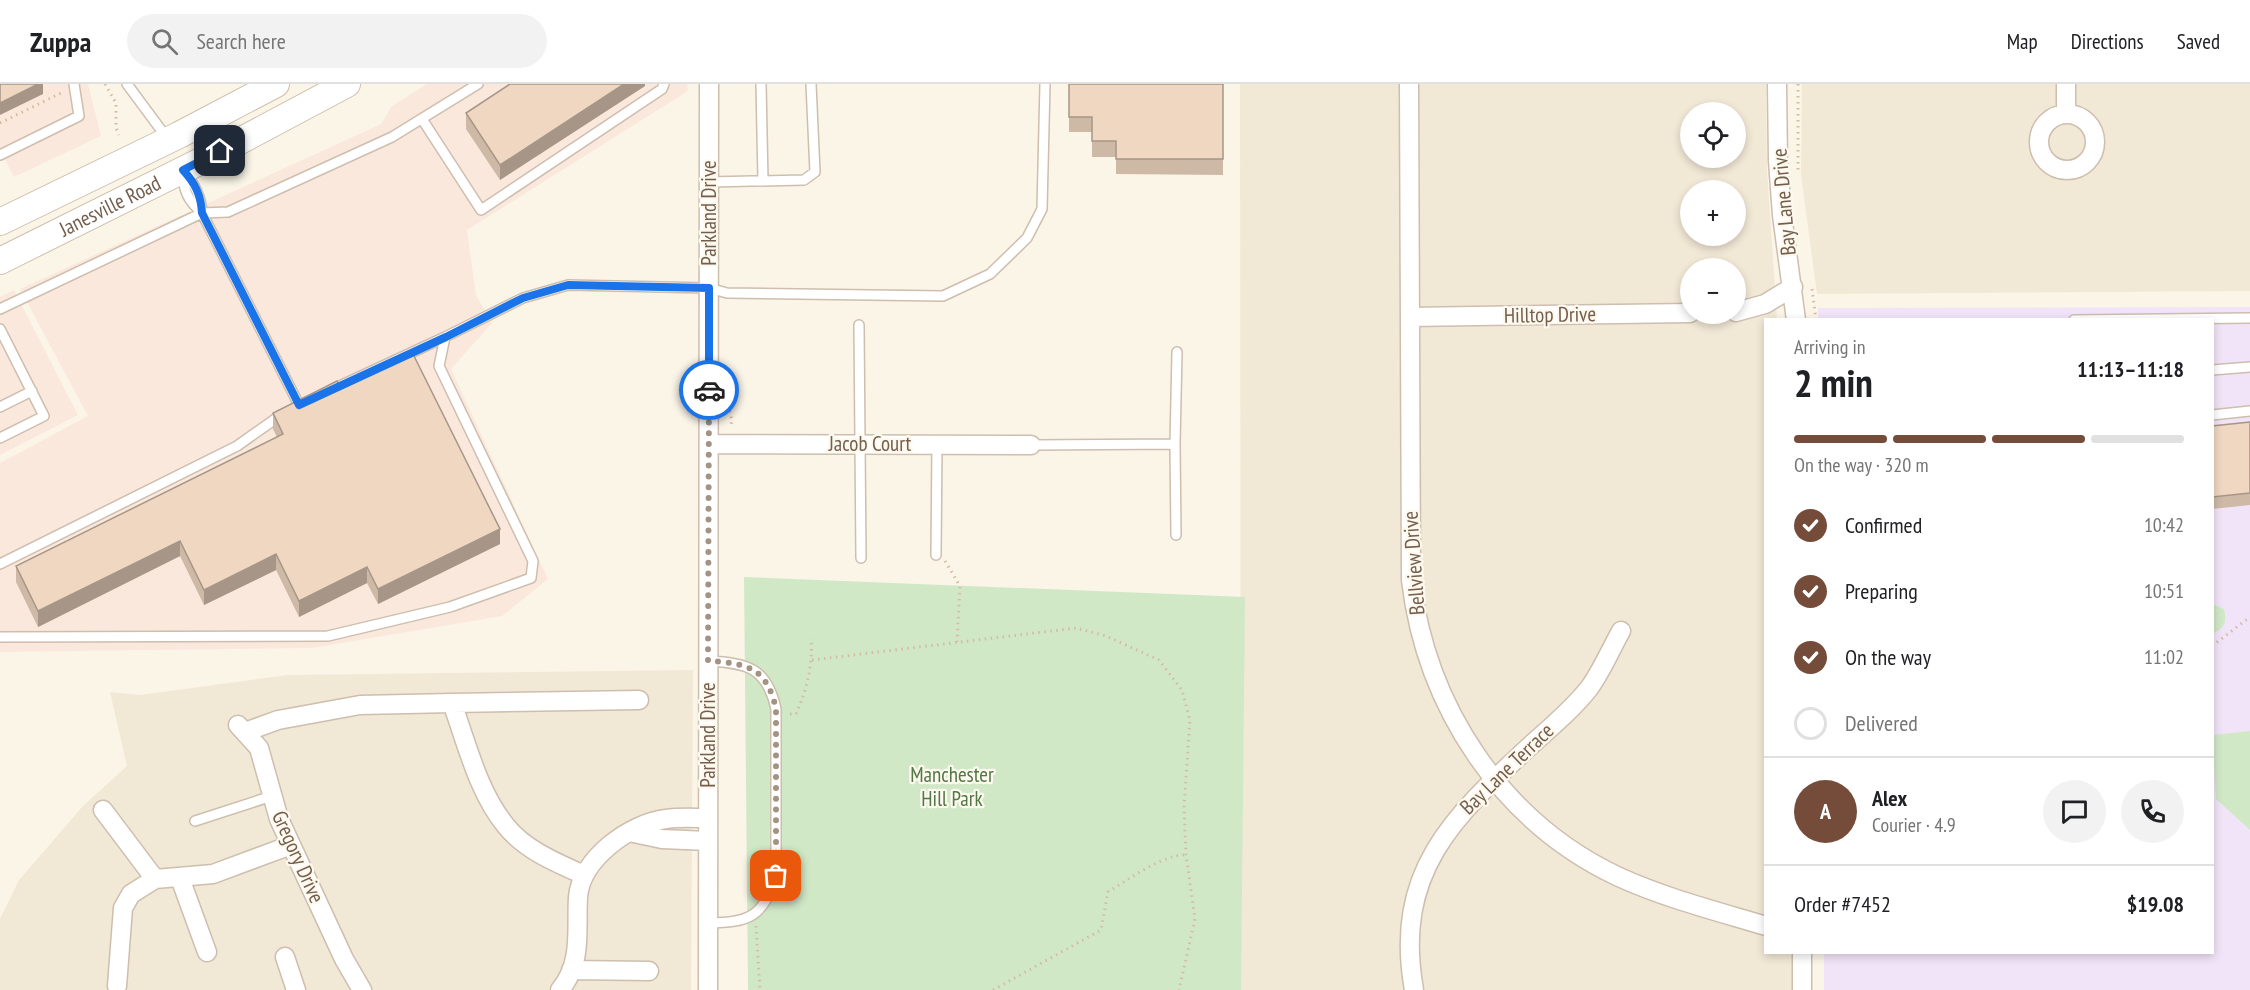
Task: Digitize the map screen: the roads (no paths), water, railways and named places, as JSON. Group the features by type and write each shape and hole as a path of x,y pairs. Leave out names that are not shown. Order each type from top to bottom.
{"main road":[{"name":"Janesville Road","path":"0,222 169,140 276,84"},
{"name":"Janesville Road","path":"0,261 183,170 347,84"},
{"path":"169,140 183,170"}],"street":[{"name":"Parkland Drive","path":"708,990 709,84"},
{"name":"Bellview Drive","path":"1409,84 1410,563 1413,602 1428,663 1443,699 1458,729 1494,780 1553,836 1617,876 1652,891 1764,925"},
{"name":"Bay Lane Drive","path":"1777,84 1778,161 1796,318"},
{"path":"2066,84 2066,113"},
{"path":"1746,309 1765,304 1793,287"},
{"name":"Hilltop Drive","path":"1410,316 1680,313"},
{"name":"Jacob Court","path":"709,444 1031,445"},
{"name":"Bay Lane Terrace","path":"1414,990 1410,936 1417,895 1426,867 1443,836 1467,805 1590,687 1621,631"},
{"path":"584,875 554,862 507,828 489,801 452,703 639,700"},
{"name":"Gregory Drive","path":"362,990 344,959 291,845 259,748 241,729 360,705 452,703"},
{"path":"103,810 155,879"},
{"path":"560,990 572,970 577,955 578,895 584,875 603,850 629,832 664,819 707,818"},
{"path":"629,832 662,839 708,841"},
{"path":"117,986 123,908 130,894 155,879 213,874 291,845"},
{"path":"180,878 207,952"},
{"path":"1802,954 1802,990"},
{"path":"285,957 296,990"},
{"path":"572,970 649,971"}],"lane":[{"path":"0,156 79,116 74,84"},
{"path":"128,84 169,140"},
{"path":"0,309 202,213 228,212 392,137 478,84"},
{"path":"422,119 480,210 662,89 664,84"},
{"path":"761,84 763,181"},
{"path":"709,182 804,180 814,172 811,84"},
{"path":"318,396 446,337 523,298 568,285 709,288 727,293 943,296 990,274 1027,238 1042,209 1045,84"},
{"path":"183,170 183,184 190,203 202,213 299,405"},
{"path":"2214,318 2250,318"},
{"path":"859,325 861,558"},
{"path":"0,329 45,416 0,438"},
{"path":"0,637 328,636 450,607 531,578 532,561 439,366 446,337"},
{"path":"1176,535 1177,352"},
{"path":"2214,370 2250,367"},
{"path":"0,408 32,392"},
{"path":"0,564 237,446 309,400"},
{"path":"2214,415 2250,411"},
{"path":"936,555 937,444"},
{"path":"1031,445 1175,444"},
{"path":"708,661 745,665 760,673 771,688 776,716 776,876 769,897 756,914 738,923 708,923"},
{"path":"195,821 273,796"}],"park label":[{"name":"Manchester Hill Park","path":"952,787"}]}
